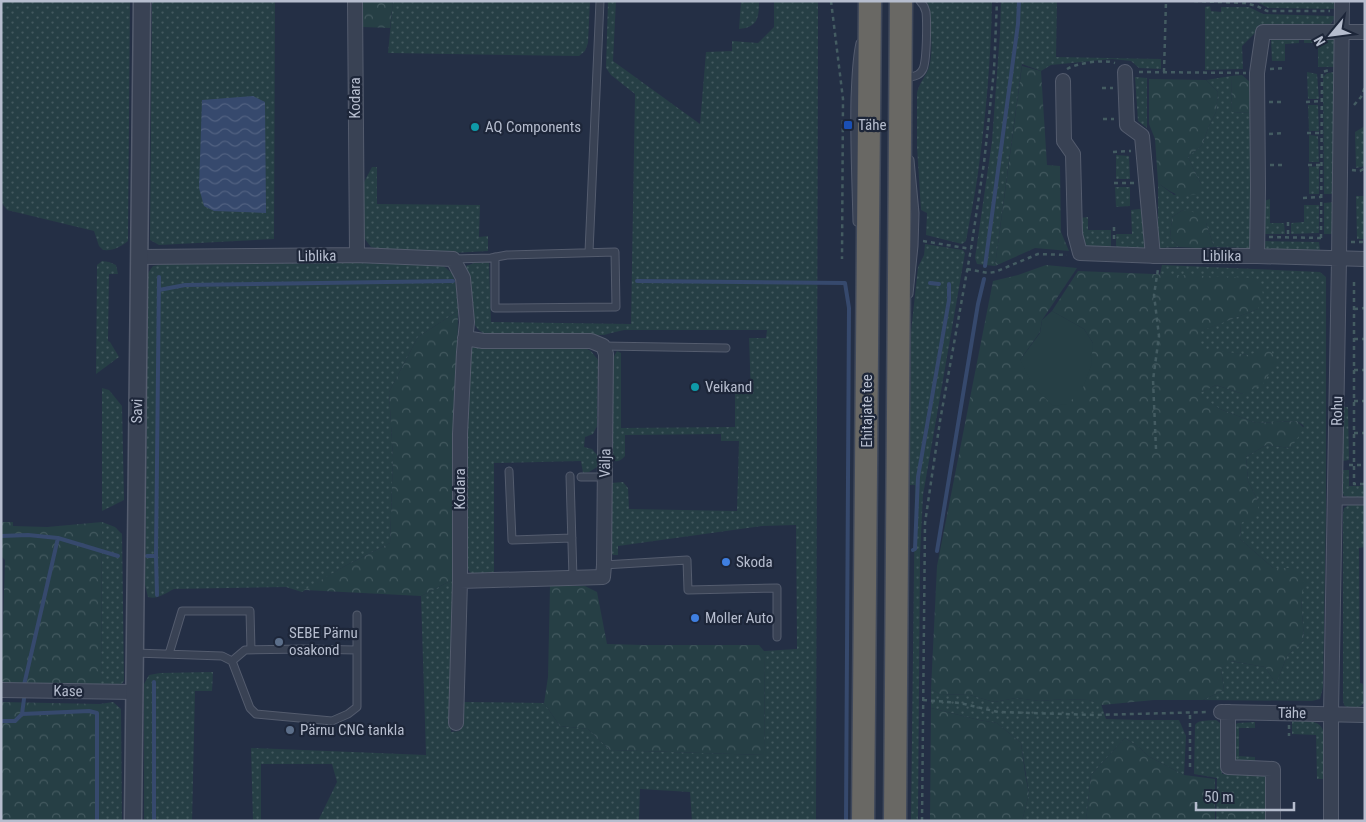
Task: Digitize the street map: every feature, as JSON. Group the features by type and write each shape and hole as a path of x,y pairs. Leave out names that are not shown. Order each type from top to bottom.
{"highway":[{"name":"Ehitajate tee","path":"863,821 870,1"},
{"name":"Ehitajate tee","path":"895,821 899,338 905,133 901,1"}],"street":[{"name":"Savi","path":"133,821 142,1"},
{"name":"Kodara","path":"355,1 357,255"},
{"path":"891,1 890,254 900,272"},
{"path":"905,133 910,77 912,1"},
{"name":"Rohu","path":"1332,821 1331,714 1340,242 1342,6"},
{"path":"1257,256 1257,73 1263,32 1365,32"},
{"path":"1125,72 1127,125 1142,136 1156,256"},
{"path":"1063,81 1064,141 1073,154 1075,234 1080,253"},
{"name":"Liblika","path":"1080,253 1365,259"},
{"name":"Liblika","path":"139,257 357,255 453,259"},
{"name":"Kodara","path":"453,259 463,278 466,322 460,434 460,581 456,723"},
{"path":"465,338 483,341 591,341 603,346"},
{"name":"Välja","path":"603,346 606,354 604,565"},
{"path":"460,581 603,577 604,565"},
{"name":"Kase","path":"1,690 134,692"},
{"path":"1224,712 1228,767 1272,769 1272,821"},
{"name":"Tähe","path":"1224,712 1365,715"}],"lane":[{"path":"589,252 600,1"},
{"path":"858,227 855,152 857,58 870,1"},
{"path":"910,77 919,75 924,68 926,12 924,5 920,1"},
{"path":"899,338 910,291 915,213 905,133"},
{"name":"Liblika","path":"453,259 507,255 615,252 616,307 495,308 495,257"},
{"path":"860,253 868,276"},
{"path":"603,346 726,348"},
{"path":"509,471 512,540 572,538"},
{"path":"570,476 573,578"},
{"path":"581,477 605,477"},
{"path":"1335,501 1365,501"},
{"path":"604,565 688,560 688,590 777,588 777,637"},
{"path":"169,654 182,611 250,611 251,650"},
{"path":"135,653 222,656 232,661 250,708 256,714 332,721 348,714 357,707 357,615"},
{"path":"232,661 245,650 357,650"}],"path":[{"path":"831,1 843,99 842,259"},
{"path":"922,821 925,524 940,421 971,249 984,163 994,70 997,1"},
{"path":"1164,72 1166,1"},
{"path":"1194,1 1245,3 1267,11 1342,6"},
{"path":"1063,81 1065,70 1088,63 1110,62 1121,65 1125,72"},
{"path":"1257,237 1321,238 1322,72 1341,68"},
{"path":"1144,72 1257,73"},
{"path":"1306,102 1322,101"},
{"path":"1307,133 1322,133"},
{"path":"1113,152 1144,151"},
{"path":"1308,165 1322,165"},
{"path":"1114,183 1147,182"},
{"path":"1303,198 1321,197"},
{"path":"1288,222 1288,237"},
{"path":"921,240 971,249"},
{"path":"1340,242 1365,242"},
{"path":"967,269 988,273 995,272 1038,254 1063,256 1080,253"},
{"path":"1156,256 1154,295 1159,336 1153,380 1156,449"},
{"path":"1354,282 1354,484 1365,484"},
{"path":"1354,309 1365,308"},
{"path":"1354,370 1365,370"},
{"path":"1354,433 1365,433"},
{"path":"1336,466 1365,465"},
{"path":"923,700 960,703 998,712 1080,715 1224,712"},
{"path":"1190,712 1190,767"}],"green space":[{"path":"1,1 130,1 128,241 117,248 103,250 99,246 94,231 7,210 1,202"},
{"path":"152,1 275,1 274,239 159,245 150,240"},
{"path":"363,1 393,1 390,28 362,27"},
{"path":"393,1 590,1 588,43 585,51 579,56 388,53"},
{"path":"608,1 616,1 613,61 700,124 706,52 732,51 732,41 758,43 774,27 774,1 818,1 816,821 692,821 690,792 640,789 639,821 318,821 337,782 332,764 261,764 261,821 253,821 251,748 426,755 421,596 454,579 451,732 460,731 463,702 544,703 560,726 588,729 610,750 765,755 764,651 797,649 796,525 762,526 618,546 618,555 613,555 610,552 611,483 623,482 628,488 629,509 737,511 739,441 721,441 721,434 625,435 625,456 618,461 609,460 612,360 617,351 621,353 621,428 735,427 735,394 751,394 749,338 766,338 767,330 624,330 604,335 494,336 479,330 473,319 470,283 466,266 474,263 489,262 491,322 631,324 635,94 611,75 606,68"},
{"path":"741,1 759,1 759,12 754,24 739,29"},
{"path":"926,1 992,1 986,109 981,152 966,241 962,244 926,235 927,213 921,210 917,147 917,93 929,67 931,53 929,6"},
{"path":"1001,1 1057,1 1056,57 1161,59 1161,69 1139,68 1131,61 1112,59 1051,65 1041,71 1022,64 995,266 977,264 975,258 992,141"},
{"path":"1255,1 1334,1 1334,9 1268,8"},
{"path":"1210,6 1211,11 1221,12 1221,7 1249,7 1263,14 1334,16 1334,19 1330,25 1325,26 1262,26 1242,46 1243,69 1205,70 1205,7"},
{"path":"1299,35 1299,43 1285,44 1285,61 1272,61 1271,39"},
{"path":"1304,35 1334,38 1335,67 1318,67 1318,43 1304,43"},
{"path":"1022,66 1041,71 1047,165 1060,166 1061,232 1069,251 1035,248 995,266"},
{"path":"1307,72 1317,74 1319,99 1308,99"},
{"path":"1334,72 1335,194 1324,194 1323,77 1327,73"},
{"path":"1242,75 1251,83 1251,113 1232,112 1231,76"},
{"path":"1231,76 1232,112 1251,113 1250,191 1254,191 1253,247 1214,247 1206,223 1183,210 1172,217 1170,238 1179,247 1158,248 1158,183 1174,195 1201,184 1188,157 1202,145 1216,112 1218,92 1206,80"},
{"path":"1135,77 1147,78 1147,128 1138,121"},
{"path":"1149,79 1206,80 1218,92 1216,112 1202,145 1188,157 1201,184 1201,193 1188,196 1178,195 1158,183 1155,139 1149,124"},
{"path":"1308,105 1318,105 1319,131 1309,131"},
{"path":"1365,126 1365,166 1356,168 1355,132"},
{"path":"1309,135 1318,136 1319,162 1309,162"},
{"path":"1116,155 1129,156 1130,179 1116,179"},
{"path":"1319,166 1319,194 1309,194 1309,167"},
{"path":"372,167 377,167 377,204 480,205 479,237 488,236 488,251 452,253 371,247 364,238 363,184"},
{"path":"1115,187 1130,187 1130,206 1116,207"},
{"path":"1356,196 1365,196 1365,239 1357,239"},
{"path":"1270,199 1270,223 1284,223 1285,234 1263,234 1264,201"},
{"path":"1334,202 1334,234 1324,234 1324,203"},
{"path":"1304,205 1319,205 1319,233 1291,234 1291,223 1304,222"},
{"path":"1139,209 1145,211 1147,248 1116,249 1116,234 1132,234 1131,210"},
{"path":"1183,210 1207,215 1206,223 1214,247 1179,247 1170,238 1172,217"},
{"path":"1088,217 1088,230 1111,230 1111,248 1086,248 1082,245 1080,218"},
{"path":"1263,241 1319,242 1320,250 1326,250 1326,253 1265,250"},
{"path":"925,244 963,250 965,253 923,495 920,555 918,821 911,821 915,485 909,485 911,332 918,267 924,255"},
{"path":"102,261 116,265 118,274 109,274 108,341 119,357 96,374 97,265"},
{"path":"355,263 442,265 452,273 458,292 458,311 418,337 389,392 393,458 390,543 345,566 302,592 286,587 174,589 158,597 148,597 145,585 148,273 153,266 164,264"},
{"path":"1046,265 1077,268 1042,320 1040,332 1020,360 1093,343 1084,329 1052,311 1078,271 1255,278 1261,283 1263,295 1258,309 1201,331 1201,348 1248,355 1270,348 1276,362 1263,384 1243,394 1216,385 1198,394 1220,409 1256,423 1297,421 1304,428 1291,448 1266,445 1246,457 1248,481 1258,501 1258,514 1241,523 1240,539 1273,568 1293,568 1305,583 1301,597 1304,640 1287,656 1276,684 1265,667 1231,661 1221,669 1224,690 1203,700 1154,700 1102,705 1089,700 1064,699 1040,701 1016,698 994,702 970,695 940,694 931,689 937,566 993,281"},
{"path":"1162,265 1320,272 1326,277 1326,511 1323,687 1320,699 1312,701 1203,700 1224,690 1221,669 1230,661 1265,667 1276,684 1287,656 1304,640 1301,597 1293,568 1273,568 1240,539 1241,523 1258,501 1248,481 1246,457 1266,445 1291,448 1304,426 1297,421 1256,423 1220,409 1197,394 1216,385 1243,394 1248,355 1201,349 1200,331 1258,309 1160,274"},
{"path":"458,311 454,579 421,596 304,590 390,543 393,458 389,392 418,337"},
{"path":"1052,311 1084,329 1093,343 1091,366 1082,390 1067,404 1053,406 1034,387 1020,360 1040,333 1042,320"},
{"path":"472,346 585,348 591,351 598,360 597,426 593,434 585,437 584,447 592,449 598,456 597,467 583,473 581,461 494,463 494,575 473,575 464,561 467,350"},
{"path":"102,388 109,390 122,406 124,500 102,511"},
{"path":"1341,407 1348,407 1349,460 1342,461"},
{"path":"1342,470 1349,470 1349,486 1365,486 1365,497 1344,496 1342,491"},
{"path":"1349,505 1365,505 1365,547 1359,548 1360,683 1363,684 1364,703 1358,708 1346,707 1343,700 1343,514 1344,508"},
{"path":"1,522 13,522 13,526 47,527 102,522 101,687 15,685 1,681 5,560 1,556"},
{"path":"102,522 115,527 122,534 124,681 119,687 101,687"},
{"path":"550,586 585,586 597,592 607,644 759,645 764,651 765,755 610,750 588,729 560,726 544,703 548,677"},
{"path":"213,672 212,691 195,691 192,821 144,821 144,684 149,675 160,673"},
{"path":"931,689 940,694 970,695 994,702 1016,698 1040,701 1064,699 1089,700 1101,704 1106,719 1179,720 1186,736 1184,775 1148,756 1139,747 1125,738 1091,775 1086,821 1022,821 1029,794 1021,743 997,723 931,708"},
{"path":"1,702 100,704 100,821 1,821"},
{"path":"113,702 121,709 122,821 100,821 100,704"},
{"path":"931,708 997,723 1021,743 1029,794 1022,821 930,821"},
{"path":"1216,720 1223,727 1222,774 1263,775 1267,777 1268,821 1216,821 1217,778 1194,774 1195,725 1202,721"},
{"path":"1292,721 1314,722 1321,726 1323,730 1324,779 1317,779 1316,735 1292,734"},
{"path":"1255,722 1255,728 1239,728 1239,756 1255,757 1255,761 1236,761 1234,759 1234,725"},
{"path":"1125,738 1139,747 1148,756 1184,775 1215,779 1215,821 1086,821 1091,775"},
{"path":"1235,796 1246,807 1245,819 1228,819 1228,797"}],"water":[{"path":"253,96 265,102 266,213 214,211 204,206 199,188 202,100"}],"waterway":[{"path":"985,266 1018,24 1019,1"},
{"path":"157,595 159,277"},
{"path":"937,551 978,304 984,279"},
{"path":"159,290 185,285 453,281"},
{"path":"637,281 845,283 849,308 846,821"},
{"path":"930,283 939,284"},
{"path":"913,550 915,549 918,477 949,300 949,284"},
{"path":"1,536 28,535 58,538"},
{"path":"24,685 58,538 118,556"},
{"path":"147,556 156,556"},
{"path":"154,682 154,821"},
{"path":"1,721 15,721 22,714 24,699"},
{"path":"22,714 89,711 97,713 97,821"}],"place":[{"name":"Tähe","path":"848,125"},
{"name":"AQ Components","path":"475,127"},
{"name":"Veikand","path":"695,387"},
{"name":"Skoda","path":"726,562"},
{"name":"Moller Auto","path":"695,618"},
{"name":"SEBE Pärnu osakond","path":"279,642"},
{"name":"Pärnu CNG tankla","path":"290,730"}]}
